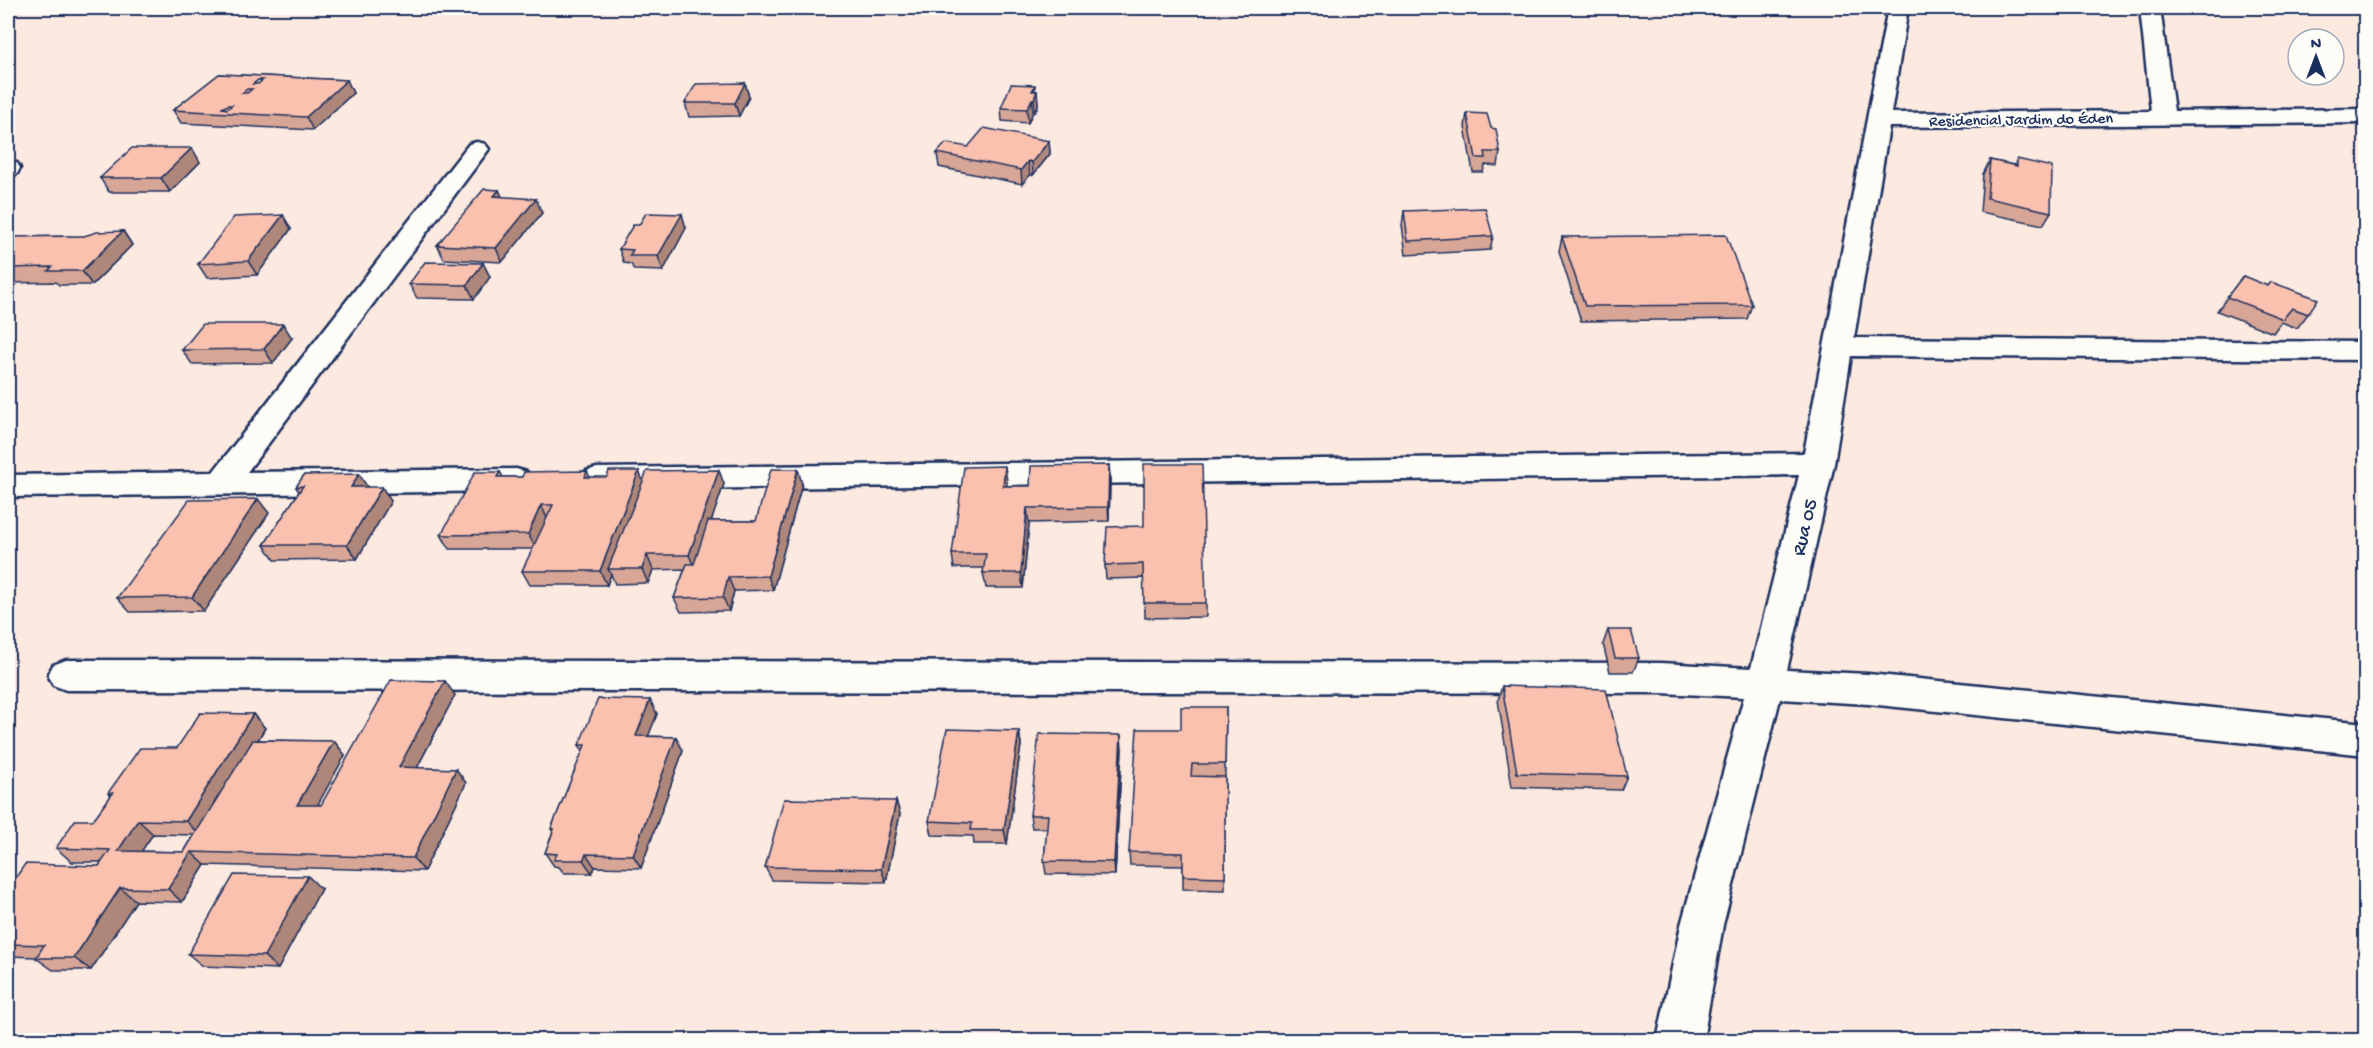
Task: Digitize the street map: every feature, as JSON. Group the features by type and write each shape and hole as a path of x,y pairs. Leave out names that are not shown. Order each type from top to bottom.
{"street":[{"name":"Rua 05","path":"1680,1041 1702,925 1766,684 1818,464 1898,8"},
{"path":"2150,8 2163,117"},
{"name":"Residencial Jardim do Éden","path":"1879,120 2366,116"},
{"path":"221,484 477,149"},
{"path":"1839,347 2366,351"},
{"path":"8,486 1818,464"},
{"path":"66,675 1649,678 1868,689 2366,739"}],"building":[{"path":"219,74 347,80 306,117 173,110"},
{"path":"745,83 735,103 685,103 696,84"},
{"path":"1011,84 1035,85 1032,91 1037,91 1027,109 1001,108"},
{"path":"1467,113 1487,114 1491,128 1496,129 1500,152 1485,152 1486,158 1476,158"},
{"path":"984,128 1049,141 1032,162 1028,161 1021,170 937,153 946,143 968,147"},
{"path":"132,148 192,148 161,178 100,178"},
{"path":"2017,159 2052,167 2051,212 1987,198 1990,160 2017,166"},
{"path":"484,189 499,190 494,196 536,199 496,248 437,245"},
{"path":"1485,208 1493,236 1408,241 1404,211"},
{"path":"646,213 682,214 658,256 629,256 633,250 619,249 633,225 639,225"},
{"path":"283,215 248,261 198,264 234,217"},
{"path":"123,231 82,271 48,271 52,267 8,268 8,237 84,236 97,232"},
{"path":"1726,235 1752,305 1585,306 1562,237"},
{"path":"425,262 483,263 467,285 409,284"},
{"path":"2243,276 2268,286 2271,282 2318,299 2308,314 2292,308 2283,319 2227,297"},
{"path":"203,324 283,324 264,349 182,350"},
{"path":"1144,464 1202,464 1206,603 1144,603 1143,564 1105,565 1107,527 1144,526"},
{"path":"1109,465 1108,507 1027,508 1021,573 983,573 986,554 952,554 964,467 1005,466 1003,486 1030,486 1031,466"},
{"path":"771,469 798,469 768,576 728,577 723,597 674,598 687,564 694,564 708,521 756,521"},
{"path":"719,470 689,555 647,555 642,569 608,569 647,471"},
{"path":"587,471 585,477 607,477 609,471 639,471 600,571 522,571 553,505 541,505 528,534 441,535 475,472 500,472 497,477 522,477 524,472"},
{"path":"359,474 351,487 382,487 347,545 264,545 303,486 296,487 304,475"},
{"path":"258,499 192,597 117,598 189,500"},
{"path":"1608,630 1631,630 1639,658 1615,658"},
{"path":"391,680 445,681 399,767 456,769 413,858 191,852 168,889 120,888 74,958 36,958 44,945 8,944 8,889 25,864 99,866 110,850 56,848 75,820 93,820 113,793 108,793 140,748 177,748 200,713 253,714 186,821 138,820 118,851 184,852 253,740 334,741 297,805 321,805"},
{"path":"1502,686 1606,689 1627,776 1517,773"},
{"path":"598,699 650,700 636,736 676,737 633,855 586,854 583,860 554,860 557,854 545,853 554,829 551,829 585,745 579,745"},
{"path":"1181,707 1226,707 1225,764 1192,764 1191,776 1225,777 1225,877 1183,876 1183,853 1129,852 1137,729 1181,729"},
{"path":"947,729 1019,731 1004,830 971,830 972,823 929,821"},
{"path":"1039,734 1121,735 1114,862 1044,861 1048,815 1030,815"},
{"path":"784,799 896,801 881,869 765,867"},
{"path":"234,875 308,876 264,956 188,954"}]}
